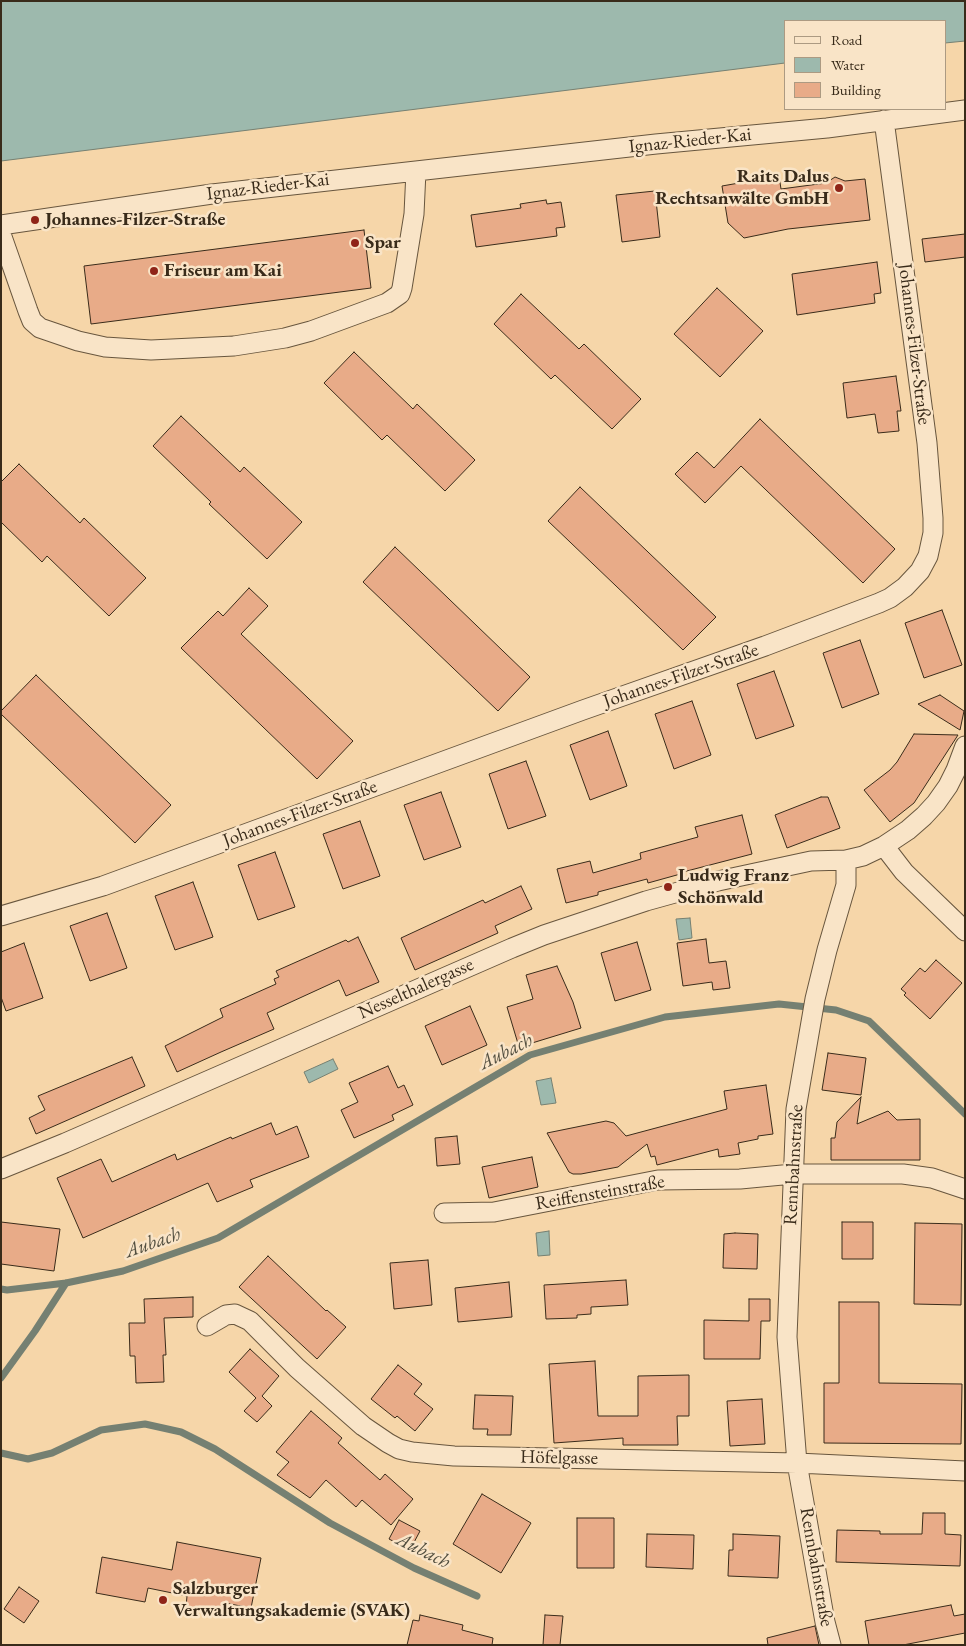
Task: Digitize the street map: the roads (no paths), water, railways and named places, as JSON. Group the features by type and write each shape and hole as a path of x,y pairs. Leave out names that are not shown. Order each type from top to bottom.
{"street":[{"name":"Ignaz-Rieder-Kai","path":"1,225 212,194 656,144 827,128 965,110"},
{"name":"Johannes-Filzer-Straße","path":"1,916 103,886 765,646 879,603 906,587 920,571 928,556 933,534 934,518 926,435 884,120"},
{"path":"1,234 32,321 40,328 78,341 105,347 151,350 234,346 285,338 311,331 388,303 400,294 414,214 416,171"},
{"path":"846,860 863,856 884,846 908,830 936,803 956,770 965,746"},
{"path":"884,846 904,872 965,932"},
{"name":"Rennbahnstraße","path":"831,1645 825,1622 797,1463 787,1337 796,1109 813,1007 833,928 844,896 846,860"},
{"name":"Nesselthalergasse","path":"1,1169 553,932 646,900 718,881 811,861 846,860"},
{"name":"Reiffensteinstraße","path":"444,1213 494,1212 658,1180 740,1179 793,1174 908,1174 932,1178 965,1189"},
{"name":"Höfelgasse","path":"207,1326 226,1315 235,1314 250,1321 296,1368 363,1426 388,1443 412,1452 454,1456 797,1463 965,1471"}],"water":[{"path":"1,1 965,1 965,41 946,43 946,20 784,20 784,63 1,161"},
{"path":"690,918 692,938 679,940 676,919"},
{"path":"333,1059 338,1069 309,1083 304,1072"},
{"path":"551,1078 556,1103 541,1105 536,1081"},
{"path":"549,1231 550,1255 538,1256 536,1233"}],"waterway":[{"name":"Aubach","path":"1,1289 7,1290 66,1283 123,1271 218,1238 530,1055 665,1017 779,1004 836,1010 869,1021 965,1114"},
{"name":"Aubach","path":"1,1378 35,1331 66,1283"},
{"name":"Aubach","path":"1,1453 28,1459 52,1453 101,1430 145,1424 181,1432 215,1449 330,1523 414,1568 477,1596"}],"place":[{"name":"Raits Dalus Rechtsanwälte GmbH","path":"839,188"},
{"name":"Johannes-Filzer-Straße","path":"35,220"},
{"name":"Spar","path":"355,243"},
{"name":"Friseur am Kai","path":"154,271"},
{"name":"Ludwig Franz Schönwald","path":"668,887"},
{"name":"Salzburger Verwaltungsakademie (SVAK)","path":"163,1600"}]}
